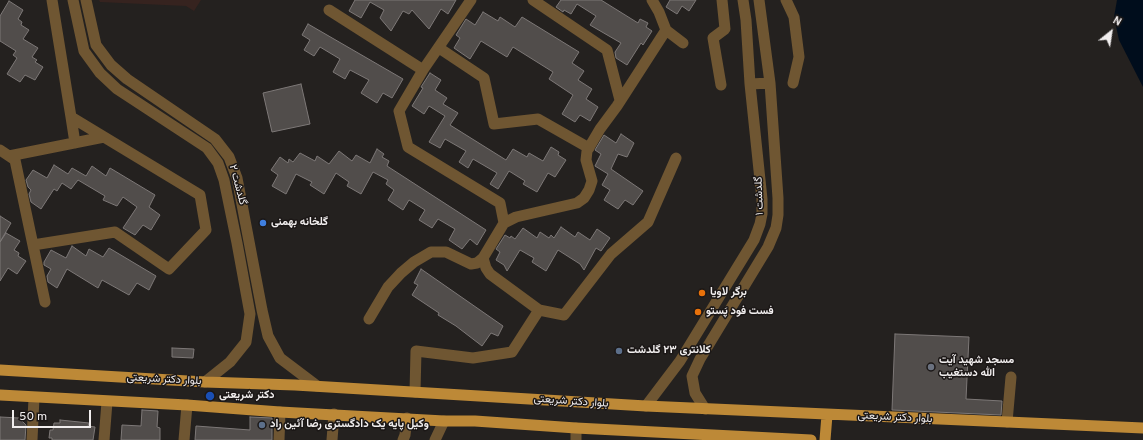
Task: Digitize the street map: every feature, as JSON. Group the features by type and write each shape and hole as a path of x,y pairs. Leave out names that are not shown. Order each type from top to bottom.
{"main road":[{"name":"بلوار دکتر شریعتی","path":"0,370 205,382 317,386 705,409 1143,428"},
{"path":"0,395 444,421 476,421 722,438 811,440"},
{"path":"825,440 826,414"}],"street":[{"path":"52,0 74,143"},
{"name":"گلدشت ۲","path":"73,0 84,51 100,73 117,89 207,148 218,163 226,187 250,314 246,342 230,362 205,382"},
{"name":"گلدشت ۲","path":"86,0 96,45 111,65 127,79 215,139 229,157 237,178 268,336 280,358 317,386"},
{"path":"471,0 438,48 399,111 408,147 500,203 504,223"},
{"path":"533,0 607,50 620,100"},
{"path":"652,0 659,12 666,30 683,43"},
{"path":"721,85 713,38 725,29 722,0"},
{"name":"گلدشت ۱","path":"646,406 680,361 754,240 760,224 762,214 762,198 743,0"},
{"name":"گلدشت ۱","path":"705,409 695,393 692,376 700,358 768,248 776,228 778,215 770,83 759,0"},
{"path":"786,0 794,17 799,57 793,83"},
{"path":"329,10 424,70"},
{"path":"369,319 388,287 414,262 431,252 446,252 471,264 477,263 483,258 504,223 516,217 577,203 584,198 592,181 586,160 589,148 666,30"},
{"path":"438,48 484,78 494,124 538,119 589,148"},
{"path":"750,84 770,83"},
{"path":"33,245 115,232 169,269 206,230 200,196 71,117"},
{"path":"4,153 104,137"},
{"path":"4,153 15,160 45,302"},
{"path":"483,258 486,268 490,274 539,310 564,316 611,254 648,222 676,158"},
{"path":"715,304 729,311"},
{"path":"415,392 416,351 473,358 512,352 539,310"},
{"path":"1007,422 1011,377"},
{"path":"32,440 34,398"},
{"path":"104,440 107,402"},
{"path":"184,440 187,405"},
{"path":"278,440 280,412"},
{"path":"332,440 334,414"},
{"path":"403,440 406,435 407,418"},
{"path":"435,440 444,421"},
{"path":"576,428 576,440"}],"shaded area":[{"path":"99,0 201,0 194,11 186,6 100,2"}],"water":[{"path":"1117,0 1143,0 1143,87 1119,40 1114,17"}],"building":[{"path":"355,0 456,0 448,14 441,9 429,29 412,10 409,14 403,11 391,31 380,18 384,10 370,2 361,18 349,11"},
{"path":"561,0 601,0 638,23 640,19 648,23 646,27 652,31 643,45 641,43 627,65 616,58 615,52 621,43 590,25 596,16 577,4 571,14 564,10 563,12 556,7"},
{"path":"670,0 696,0 689,11 682,6 677,14 666,7"},
{"path":"9,1 23,10 18,19 22,22 21,25 29,30 23,39 38,48 32,57 37,60 35,62 43,67 35,80 25,75 20,82 7,74 17,58 13,55 16,51 0,41 0,16"},
{"path":"483,12 498,21 500,17 515,27 522,17 579,52 572,63 584,71 578,80 592,89 586,99 598,107 590,121 580,115 575,122 562,114 573,95 549,79 553,72 513,47 507,57 481,41 470,59 454,48 460,38 456,35 466,19 475,25"},
{"path":"308,24 403,79 392,98 383,93 377,103 361,93 369,80 350,70 345,79 333,72 340,59 320,47 314,56 304,50 310,40 302,35"},
{"path":"430,73 441,80 435,90 447,98 443,104 458,113 450,125 506,160 513,149 527,157 529,153 543,161 551,147 559,152 558,155 566,160 555,177 548,173 537,192 523,184 525,181 509,171 498,189 490,184 497,173 473,159 468,168 459,162 466,151 445,139 440,148 429,142 445,116 429,106 424,114 412,106"},
{"path":"301,84 310,124 272,132 263,93"},
{"path":"621,134 634,143 627,157 618,154 611,169 643,191 633,205 625,200 618,209 604,200 610,190 602,185 608,174 595,166 601,154 595,150 604,135 616,143"},
{"path":"377,149 384,154 382,157 389,161 387,166 486,230 477,245 470,239 462,249 449,240 455,229 438,219 432,228 419,220 425,210 409,200 403,210 388,200 394,190 386,184 388,180 373,172 361,194 347,186 349,182 336,173 324,194 310,185 312,182 296,174 286,194 272,186 278,175 271,170 280,157 288,163 289,159 293,162 300,153 315,161 317,156 329,164 339,151 352,161 356,155 370,163"},
{"path":"54,165 68,174 72,168 86,176 92,166 106,176 110,168 155,195 149,207 160,215 151,230 143,225 135,235 123,228 137,207 123,197 117,206 103,200 105,196 78,180 71,189 62,183 57,191 54,189 41,209 31,202 29,194 31,190 28,187 26,180 33,170 47,178"},
{"path":"0,216 11,223 0,242"},
{"path":"561,227 575,237 578,232 590,240 597,229 610,238 601,251 596,248 584,270 580,264 558,250 546,271 532,262 534,258 520,250 507,271 504,265 496,260 500,252 496,249 505,235 510,238 511,236 515,239 523,228 537,238 540,232 549,238 551,235 554,238"},
{"path":"6,233 20,241 14,250 19,253 18,256 26,261 17,274 8,268 0,281 0,242"},
{"path":"72,246 86,256 89,249 103,257 109,248 156,276 149,290 137,283 129,295 102,280 98,288 67,269 57,288 48,282 47,276 51,269 44,265 44,262 51,250 66,258"},
{"path":"421,269 503,326 498,336 491,333 482,346 456,326 438,315 439,313 412,295 418,285 414,283"},
{"name":"مسجد شهید آیت الله دستغیب","path":"895,334 969,337 966,399 1002,401 1001,415 892,410"},
{"path":"172,348 194,349 193,358 172,357"},
{"path":"142,410 158,411 157,427 160,428 160,440 121,440 122,425 141,426"},
{"path":"0,417 19,418 26,425 25,440 0,440"},
{"path":"250,417 272,418 272,440 195,440 196,426 250,430"},
{"path":"60,420 89,423 88,426 95,427 93,440 52,440 52,438 49,438 50,430 53,430 54,423 60,423"}],"place":[{"name":"گلخانه بهمنی","path":"263,223"},
{"name":"برگر لاویا","path":"702,293"},
{"name":"فست فود پَستو","path":"698,312"},
{"name":"کلانتری ۲۳ گلدشت","path":"619,351"},
{"name":"مسجد شهید آیت الله دستغیب","path":"931,367"},
{"name":"دکتر شریعتی","path":"210,396"},
{"name":"وکیل پایه یک دادگستری رضا آئین راد","path":"262,425"}]}
